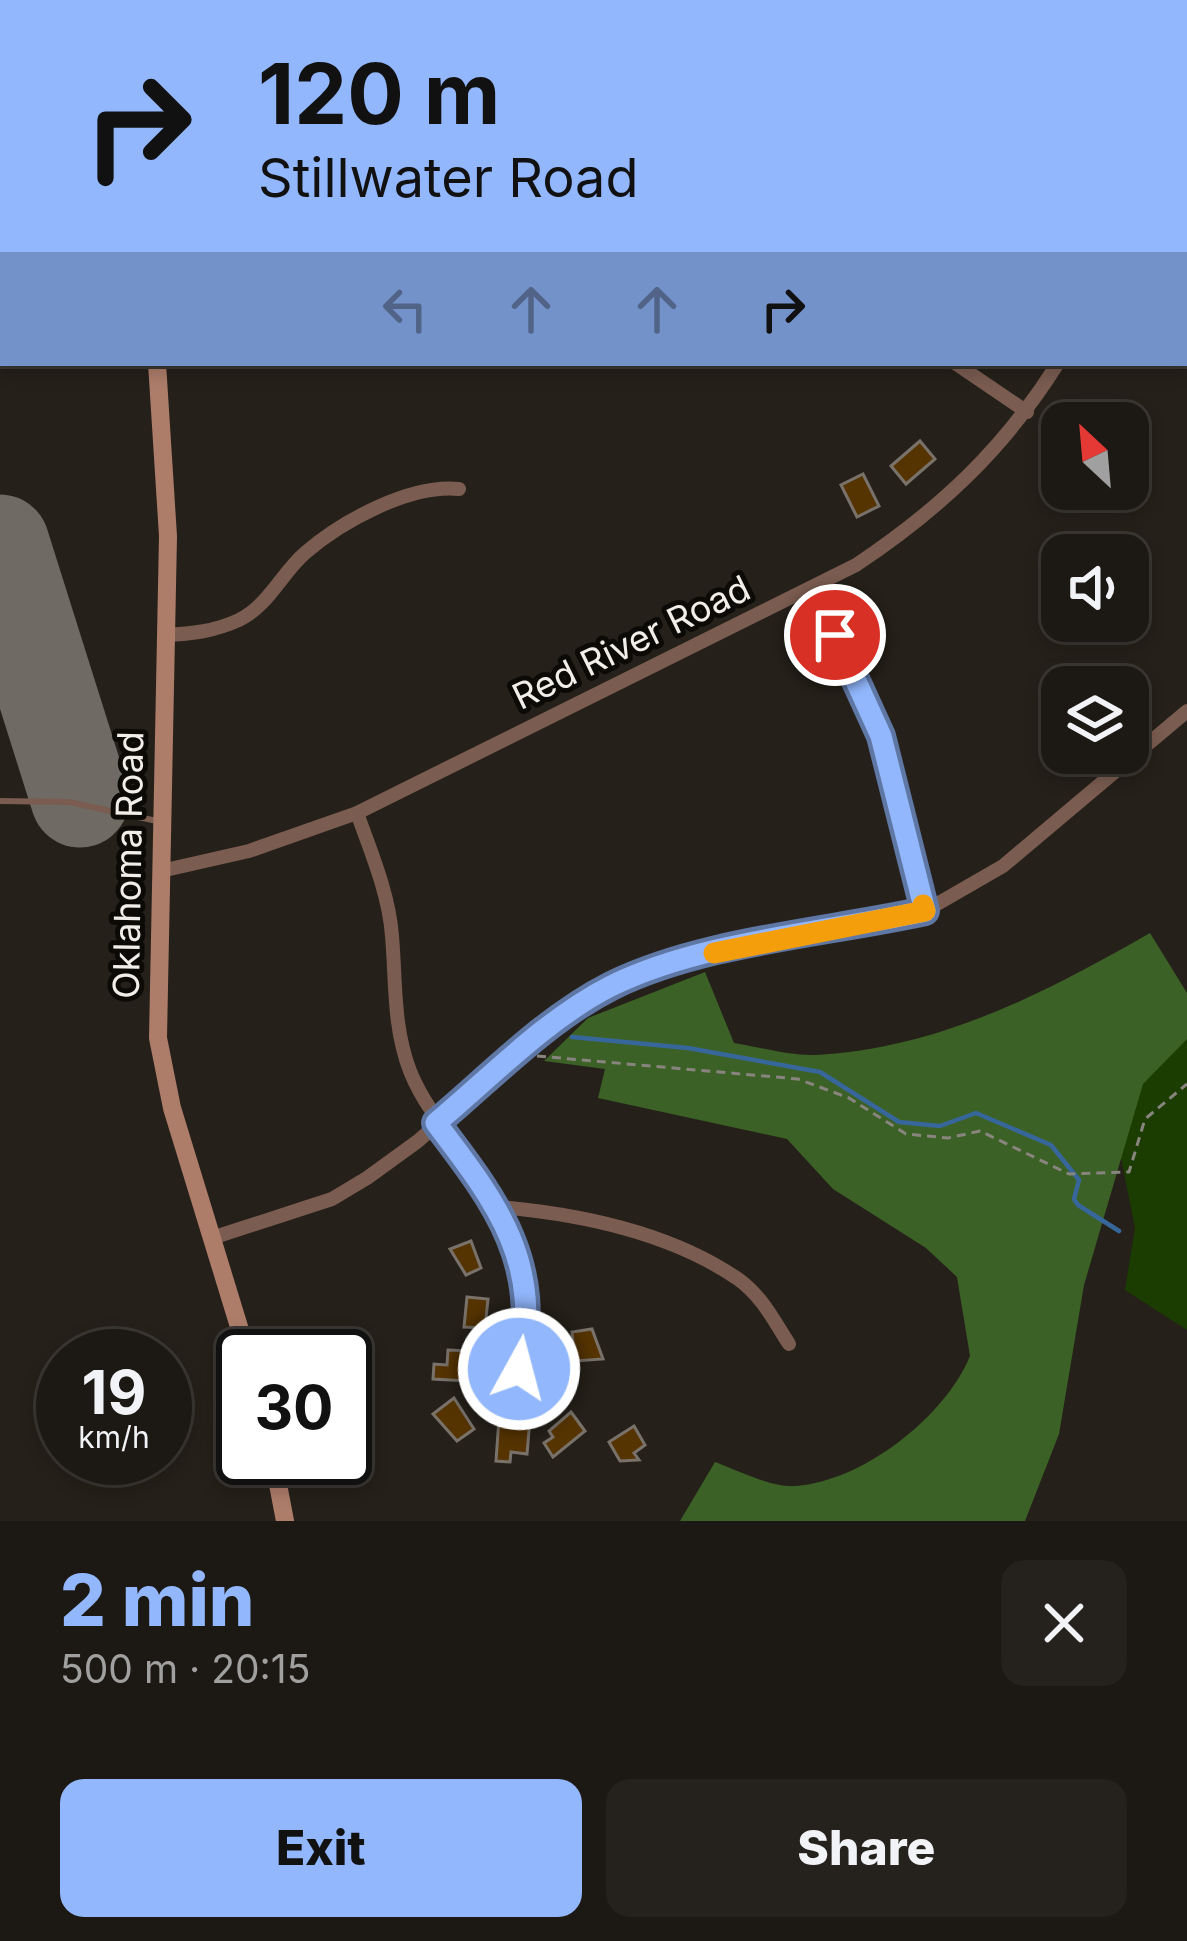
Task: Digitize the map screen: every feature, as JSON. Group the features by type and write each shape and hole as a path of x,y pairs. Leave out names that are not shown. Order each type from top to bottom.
{"street":[{"name":"Oklahoma Road","path":"157,366 168,536 158,1038 185,1154 241,1329"},
{"path":"959,366 1027,412"},
{"name":"Red River Road","path":"161,871 249,851 358,812 807,590 915,526 994,454 1056,366"},
{"path":"165,635 197,634 242,618 324,539 401,499 436,487 459,489"},
{"path":"807,590 835,635 881,736 925,911"},
{"path":"215,1237 332,1199 401,1154 517,1054 611,986 661,967 925,911 1003,866 1187,711"},
{"path":"358,812 392,934 394,1005 405,1053 436,1123 500,1207 526,1306 526,1341 519,1369"},
{"path":"500,1207 560,1212 686,1252 738,1280 763,1302 789,1344"},
{"path":"278,1485 285,1521"}],"lane":[{"path":"0,801 69,802 160,821"}],"path":[{"path":"517,1054 798,1079 849,1097 906,1134 947,1138 980,1131 1069,1174 1083,1175 1129,1172 1144,1119 1187,1084"}],"green space":[{"path":"1150,933 1187,993 1187,1039 1143,1084 1084,1285 1059,1434 1025,1521 680,1521 715,1462 755,1478 796,1486 848,1472 874,1459 922,1423 958,1379 970,1356 957,1277 926,1248 833,1189 787,1139 598,1098 605,1069 544,1061 588,1018 705,972 734,1043 816,1055 906,1041 1031,996"},
{"path":"1187,1006 1187,1330 1125,1290 1135,1228 1110,1103"}],"building":[{"path":"920,441 935,459 906,484 891,466"},
{"path":"863,474 879,506 857,517 841,485"},
{"path":"471,1241 481,1268 466,1275 450,1249"},
{"path":"467,1297 488,1299 485,1328 464,1327"},
{"path":"592,1329 603,1359 575,1361 572,1332"},
{"path":"448,1350 469,1351 468,1381 433,1379 434,1364 447,1365"},
{"path":"454,1398 474,1429 457,1441 433,1414"},
{"path":"571,1412 585,1431 553,1457 544,1443 553,1437 549,1431"},
{"path":"499,1418 530,1419 527,1454 511,1452 510,1462 496,1461"},
{"path":"634,1426 645,1445 634,1453 639,1460 620,1461 609,1442"}],"waterway":[{"path":"572,1037 688,1048 820,1072 899,1122 940,1126 976,1113 1051,1145 1079,1180 1074,1199 1078,1205 1119,1231"}],"runway":[{"path":"0,544 80,798"}],"slow traffic":[{"path":"714,953 925,911 923,905"}],"route":[{"path":"519,1369 526,1341 526,1306 513,1244 500,1207 436,1123 538,1035 611,986 734,947 925,911 881,736 835,635"}]}
